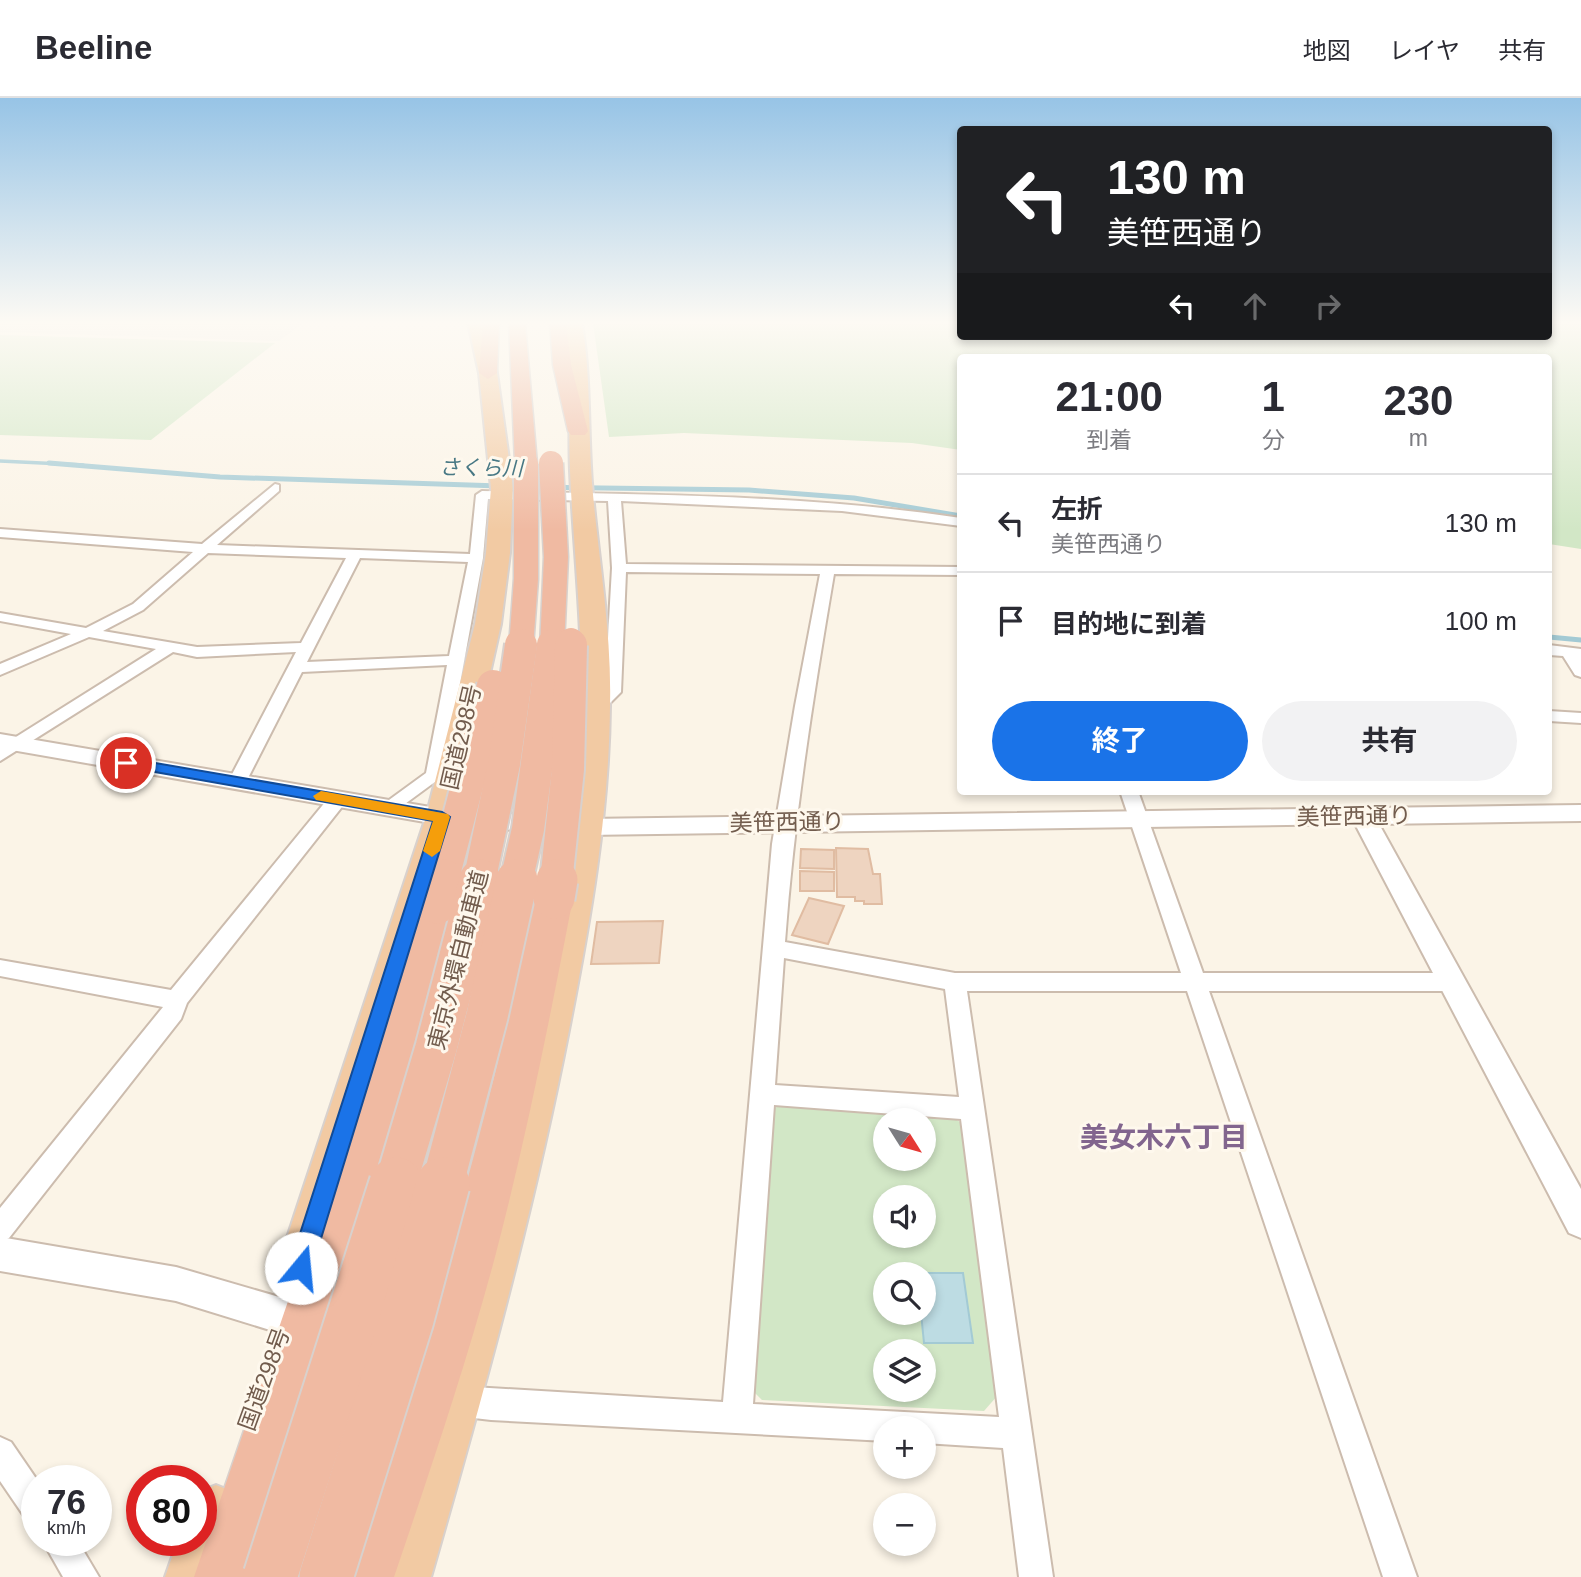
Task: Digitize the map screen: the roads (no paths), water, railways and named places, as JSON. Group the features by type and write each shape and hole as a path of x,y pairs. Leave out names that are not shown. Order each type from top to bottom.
{"highway":[{"name":"国道298号","path":"194,1577 286,1317 442,817 488,624 498,553 501,488 490,392"},
{"name":"東京外環自動車道","path":"326,1577 407,1320 487,1016 528,829 547,699 542,544 532,392"},
{"name":"東京外環自動車道","path":"270,1577 360,1303 448,1008 476,898 563,434 562,392"},
{"path":"402,1577 457,1401 543,1063 569,934 586,827 596,707 595,606 590,495 563,434 575,392"},
{"path":"224,1577 367,1137 437,903 485,727 542,544"},
{"path":"364,1577 450,1322 484,1204 528,1026 554,898 569,781 573,690 566,597 542,544"}],"street":[{"path":"0,670 91,631 138,607 275,488"},
{"path":"387,808 433,776 476,558 482,495 501,488 590,495 814,503 883,509 957,521"},
{"path":"590,495 619,568 613,692 596,707"},
{"path":"0,533 207,548 476,558"},
{"path":"237,782 355,554"},
{"path":"619,568 957,571"},
{"path":"737,1419 785,822 828,570"},
{"path":"0,617 91,631 197,652 309,647"},
{"path":"5,746 172,646"},
{"path":"1552,650 1575,653 1581,672"},
{"path":"298,667 456,660"},
{"path":"1552,716 1581,718"},
{"name":"美笹西通り","path":"5,746 442,817 586,827 785,822 1581,813"},
{"path":"1130,795 1400,1577"},
{"path":"0,1229 173,1013 176,1000 338,799"},
{"path":"1362,815 1581,1222"},
{"path":"774,948 955,982 1452,982"},
{"path":"0,968 176,1000"},
{"path":"955,982 1036,1577"},
{"path":"762,1094 972,1109"},
{"path":"0,1254 176,1284 286,1317"},
{"path":"457,1401 873,1426"},
{"path":"936,1429 1017,1433"},
{"path":"0,1453 21,1484"},
{"path":"68,1556 82,1577"}],"water":[{"path":"936,1273 963,1273 973,1343 936,1343 936,1339 924,1339 922,1325 936,1325"}],"waterway":[{"name":"さくら川","path":"0,461 60,464"},
{"name":"さくら川","path":"49,463 60,464"},
{"name":"さくら川","path":"60,464 83,465"},
{"name":"さくら川","path":"60,464 220,477 500,486"},
{"name":"さくら川","path":"529,487 749,490 854,498 957,515"},
{"name":"さくら川","path":"1552,637 1581,640"}],"district":[{"name":"美女木六丁目","path":"1164,1137"}]}
